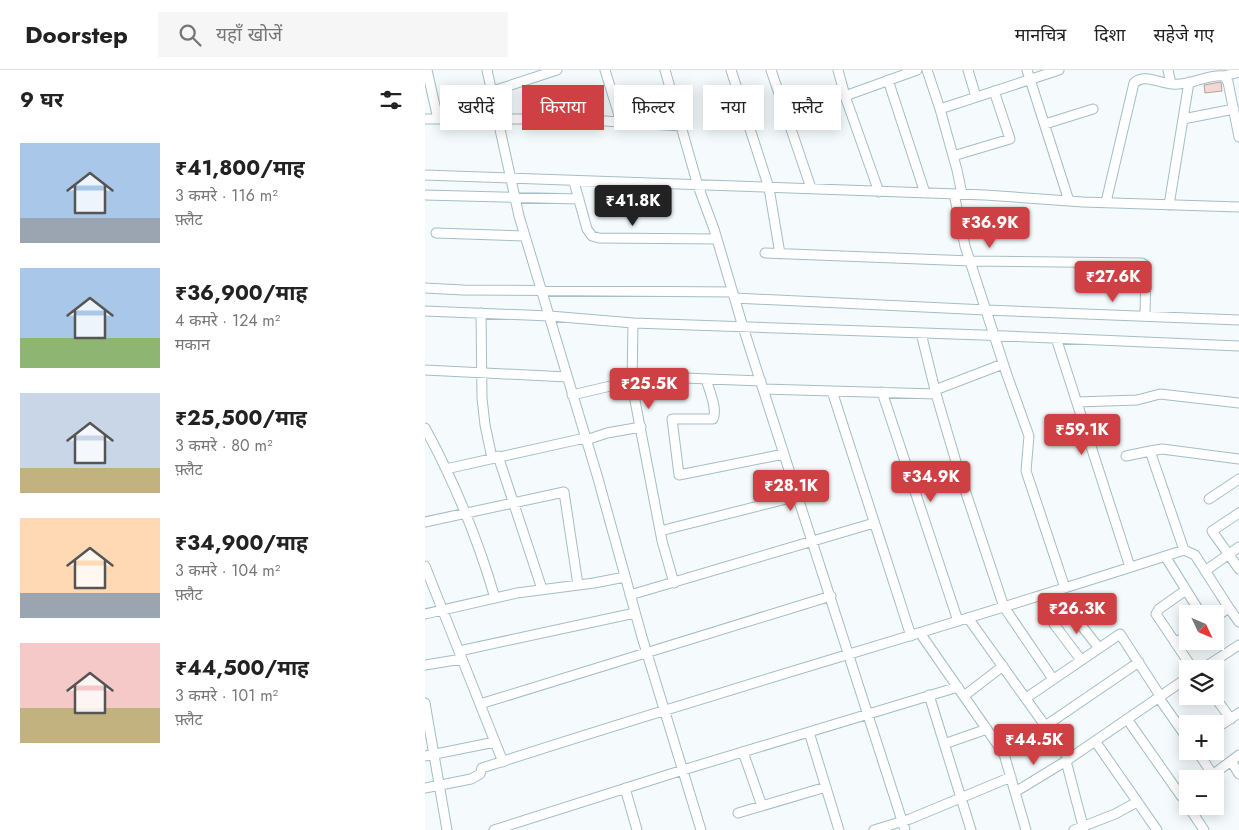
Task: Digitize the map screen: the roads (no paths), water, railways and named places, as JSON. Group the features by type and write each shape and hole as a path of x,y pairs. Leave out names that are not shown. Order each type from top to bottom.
{"street":[{"path":"425,119 438,119 427,70"},
{"path":"487,70 491,85"},
{"path":"512,85 554,70"},
{"path":"605,70 614,99"},
{"path":"665,70 669,85"},
{"path":"731,70 769,188 780,254"},
{"path":"771,70 811,188"},
{"path":"838,70 845,96 879,192"},
{"path":"845,96 917,70"},
{"path":"927,70 953,156 965,246 1003,364 1029,436 1030,444 1026,460 1027,471 1065,588"},
{"path":"968,70 976,97"},
{"path":"940,108 994,91 1029,75 1059,70"},
{"path":"1168,70 1171,84"},
{"path":"1106,202 1134,83 1137,80 1145,79 1171,84 1189,82 1219,74 1239,72"},
{"path":"1219,74 1229,82 1239,137"},
{"path":"1029,75 1069,201"},
{"path":"888,80 925,193"},
{"path":"1169,204 1189,82"},
{"path":"953,156 1010,139 994,91"},
{"path":"1045,124 1093,109"},
{"path":"1183,119 1234,109"},
{"path":"512,120 574,119 614,122"},
{"path":"500,130 525,236 586,439 635,613 701,830"},
{"path":"682,130 698,186 717,239 743,327 831,596 903,826"},
{"path":"425,176 698,186 811,188 1069,201 1239,207"},
{"path":"574,182 587,229 592,236 599,238 717,239"},
{"path":"425,195 579,199"},
{"path":"436,233 525,236"},
{"path":"765,253 971,260 1142,262 1146,266 1145,315"},
{"path":"425,288 734,295 986,310 1239,320"},
{"path":"425,311 550,316 633,323 1239,346"},
{"path":"481,314 481,373 485,425 542,589"},
{"path":"633,323 633,379 661,531 674,583"},
{"path":"921,333 959,472 1004,607 1053,679"},
{"path":"1056,338 1130,567"},
{"path":"572,395 633,379 706,379 832,391 936,392 1003,364"},
{"path":"425,370 567,376"},
{"path":"706,379 715,417 709,419 672,419 679,475 785,454"},
{"path":"832,391 874,523 915,634 958,687 1004,754 1026,830"},
{"path":"882,392 958,621"},
{"path":"1077,402 1137,400 1161,394 1239,403"},
{"path":"446,469 641,427"},
{"path":"425,428 446,469 495,598"},
{"path":"1126,456 1161,449 1236,459 1239,468"},
{"path":"1150,451 1184,550"},
{"path":"1209,499 1239,480"},
{"path":"425,522 564,492 578,585"},
{"path":"661,531 798,496"},
{"path":"1239,513 1212,531 1239,569"},
{"path":"630,596 874,523"},
{"path":"1205,571 1239,548"},
{"path":"425,788 471,779 480,774 482,768 1184,550 1195,555 1233,609 1239,622"},
{"path":"1165,556 1195,605"},
{"path":"425,566 503,762"},
{"path":"425,614 542,589 594,583 625,576"},
{"path":"1186,590 1159,608 1157,612 1158,618 1187,660"},
{"path":"1054,591 1099,648"},
{"path":"480,704 647,651 831,596"},
{"path":"425,665 635,613"},
{"path":"968,618 1046,726 1067,760 1084,828"},
{"path":"1054,624 1081,660"},
{"path":"1026,698 1120,634 1179,726"},
{"path":"1175,643 1179,640"},
{"path":"1216,660 1239,645"},
{"path":"1004,754 1139,662"},
{"path":"964,696 1003,666"},
{"path":"1015,792 1067,760 1179,684"},
{"path":"494,830 683,770 958,687"},
{"path":"929,696 971,830"},
{"path":"1221,705 1231,719"},
{"path":"425,706 429,755 439,786 447,830"},
{"path":"1224,723 1239,713"},
{"path":"1127,719 1179,786"},
{"path":"944,744 987,729"},
{"path":"809,732 839,830"},
{"path":"1095,741 1157,830"},
{"path":"429,755 495,742"},
{"path":"743,752 761,806"},
{"path":"1219,770 1239,755"},
{"path":"1231,761 1239,774"},
{"path":"874,830 903,826 961,798 1011,777"},
{"path":"738,813 825,787"},
{"path":"625,788 637,830"},
{"path":"1073,830 1084,828 1137,802"},
{"path":"1194,815 1204,830"}]}
